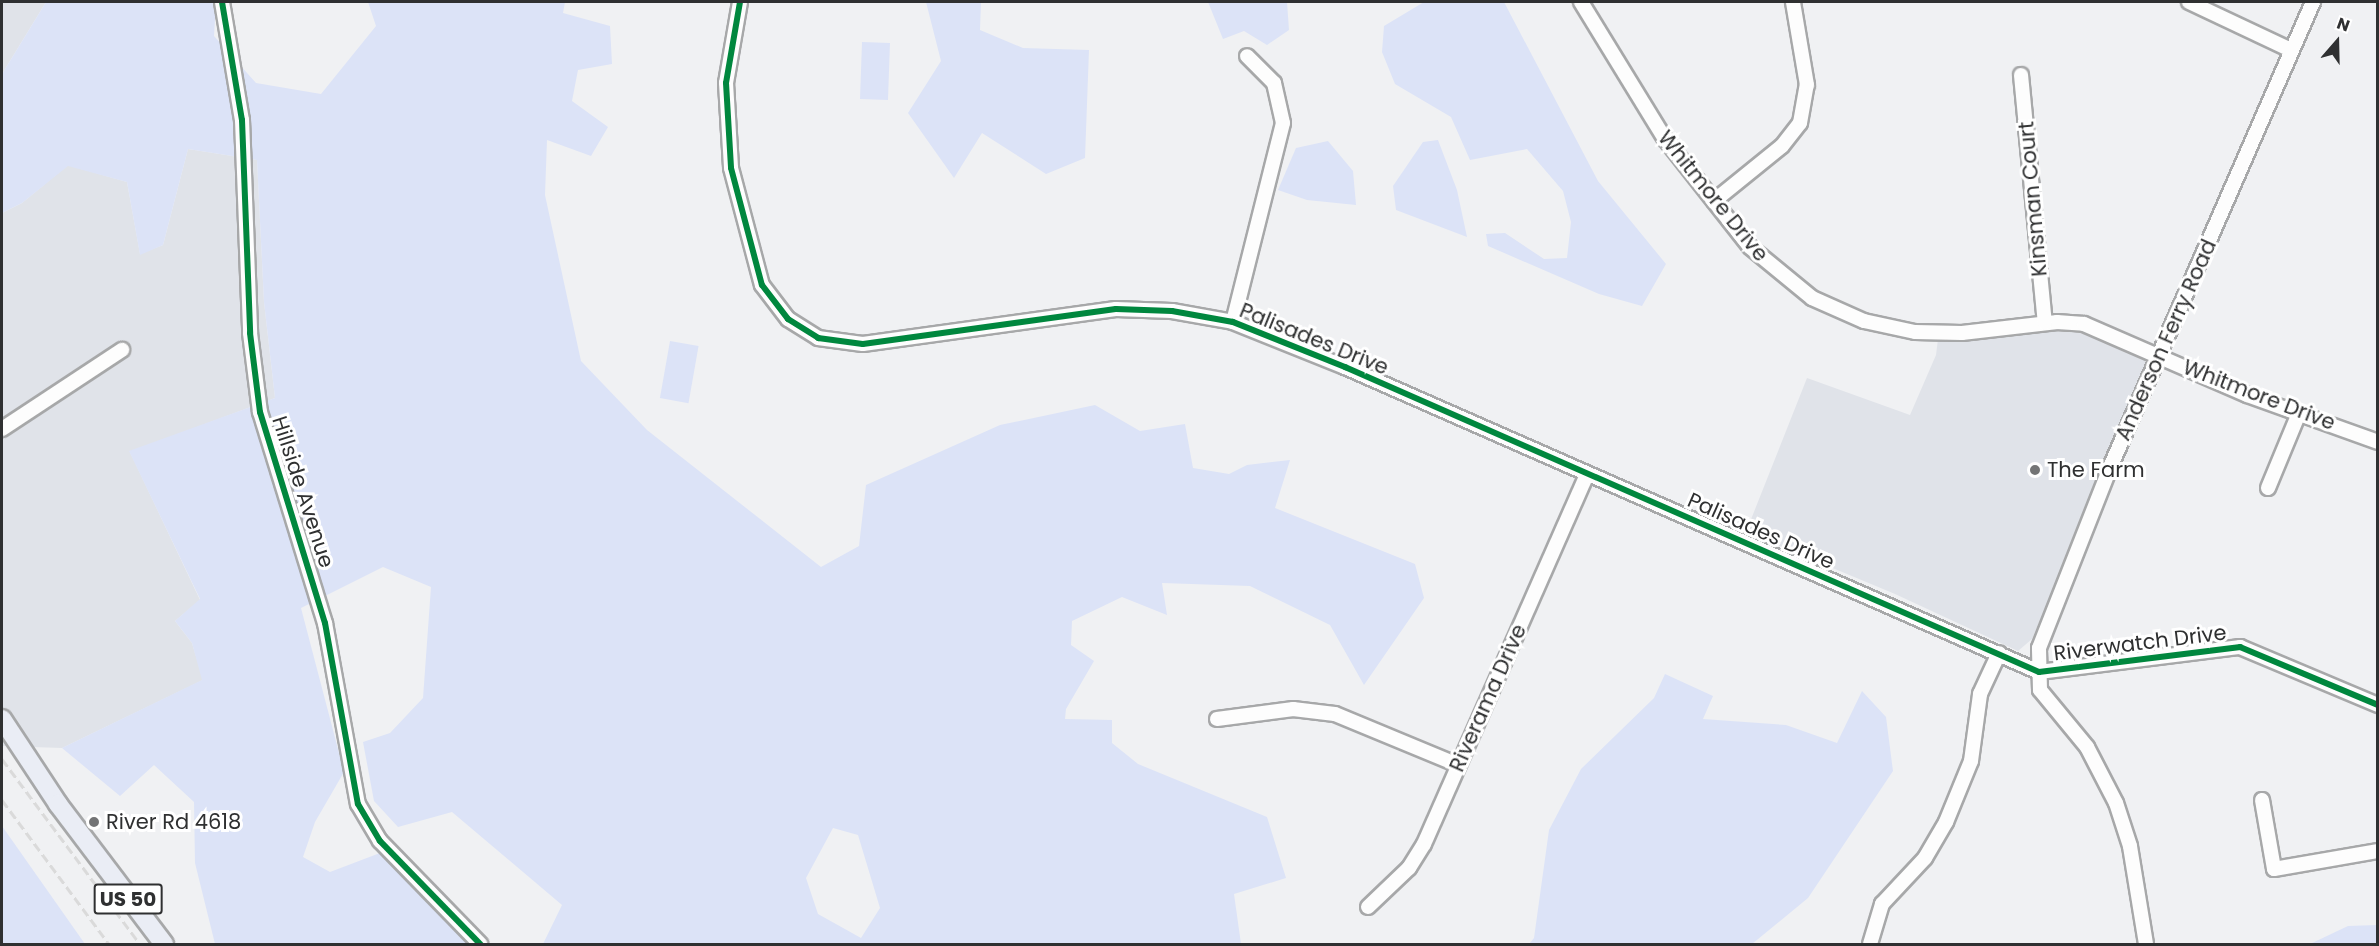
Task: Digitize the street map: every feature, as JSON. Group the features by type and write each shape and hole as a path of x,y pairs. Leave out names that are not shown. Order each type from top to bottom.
{"main road":[{"name":"US 50","path":"2,719 58,804 164,945"}],"street":[{"name":"Hillside Avenue","path":"222,2 242,120 250,333 260,412 325,623 358,804 380,842 480,945"},
{"name":"Palisades Drive","path":"740,2 726,83 731,168 762,285 778,309 799,328 818,338 863,344 1116,309 1172,311 1233,322 1283,340 2039,672"},
{"name":"Whitmore Drive","path":"1581,2 1639,100 1714,201 1750,247 1792,285 1864,321 1939,333 2045,323 2084,324 2378,442"},
{"path":"1714,201 1782,146 1800,123 1807,85 1793,2"},
{"path":"2189,2 2291,50"},
{"name":"Anderson Ferry Road","path":"2146,945 2130,846 2116,803 2087,747 2045,699 2039,672 2039,648 2112,463 2313,2"},
{"path":"1233,322 1283,123 1274,83 1247,56"},
{"name":"Kinsman Court","path":"2021,75 2045,323"},
{"path":"2,429 122,350"},
{"path":"2268,488 2299,412"},
{"name":"Riverama Drive","path":"1368,907 1418,857 1587,474"},
{"name":"Riverwatch Drive","path":"2039,672 2240,647 2378,705"},
{"path":"1869,945 1882,904 1925,858 1946,822 1971,761 1980,694 1999,653"},
{"path":"1217,719 1293,709 1335,714 1458,765"},
{"path":"2262,800 2274,869 2378,851"}],"shaded area":[{"path":"2,2 46,2 2,74"},
{"path":"46,2 216,2 214,36 256,83 321,94 376,26 368,2 565,2 563,13 610,26 612,64 578,70 572,101 608,127 591,156 547,140 545,195 581,361 647,430 821,567 859,546 866,485 1000,425 1095,405 1140,431 1185,424 1193,468 1229,474 1247,465 1290,460 1275,508 1415,564 1424,598 1364,685 1330,625 1250,586 1162,583 1167,615 1122,597 1072,621 1071,645 1094,661 1066,709 1065,719 1112,720 1112,743 1138,764 1267,817 1286,878 1234,894 1241,944 543,944 562,905 452,812 398,827 374,801 363,742 390,733 423,698 431,587 383,567 301,608 344,772 315,822 303,857 330,872 380,853 468,944 215,944 195,863 194,802 154,765 120,796 62,748 202,680 192,643 175,621 200,599 129,451 275,398 264,302 257,160 188,149 163,245 140,255 127,182 68,166 22,203 2,213 2,74","holes":["833,828 858,835 880,908 861,938 818,914 806,878"]},
{"path":"926,2 981,2 980,30 1023,48 1089,50 1085,158 1046,174 982,133 954,178 908,113 941,61"},
{"path":"1208,2 1287,2 1289,30 1267,45 1244,31 1223,39"},
{"path":"1424,2 1504,2 1598,181 1666,264 1642,306 1599,294 1488,246 1486,234 1505,233 1544,259 1567,258 1571,222 1563,191 1527,149 1470,160 1451,117 1395,84 1382,52 1384,26"},
{"path":"862,42 890,43 888,100 860,99"},
{"path":"1438,140 1457,190 1467,237 1396,210 1393,186 1423,142"},
{"path":"1328,141 1353,171 1356,205 1307,200 1278,190 1296,148"},
{"path":"188,149 257,160 264,302 275,398 130,452 200,600 175,621 192,643 203,680 62,748 2,746 2,213 22,203 68,165 127,182 140,254 163,245"},
{"path":"2064,329 2092,336 2138,356 2145,361 2147,371 2032,639 2018,651 1895,594 1746,532 1807,378 1910,415 1936,355 1938,339"},
{"path":"670,341 699,346 688,403 660,398"},
{"path":"1665,674 1713,696 1703,719 1786,725 1837,743 1862,691 1886,717 1893,771 1808,898 1752,944 1529,944 1534,938 1549,830 1581,769 1654,698"},
{"path":"2,826 85,944 2,944"},
{"path":"2377,925 2377,944 2310,944 2348,926"}],"railway":[{"path":"2,759 140,944"},
{"path":"2,800 109,944"}],"cycle path":[{"path":"222,2 242,120 250,333 260,412 325,623 358,804 380,841 480,944"},
{"path":"740,2 726,83 731,168 762,285 788,319 818,338 863,344 1116,309 1172,311 1233,322 1345,367 2039,672 2240,647 2378,705"}],"place":[{"name":"The Farm","path":"2035,470"},
{"name":"River Rd 4618","path":"94,822"}]}
